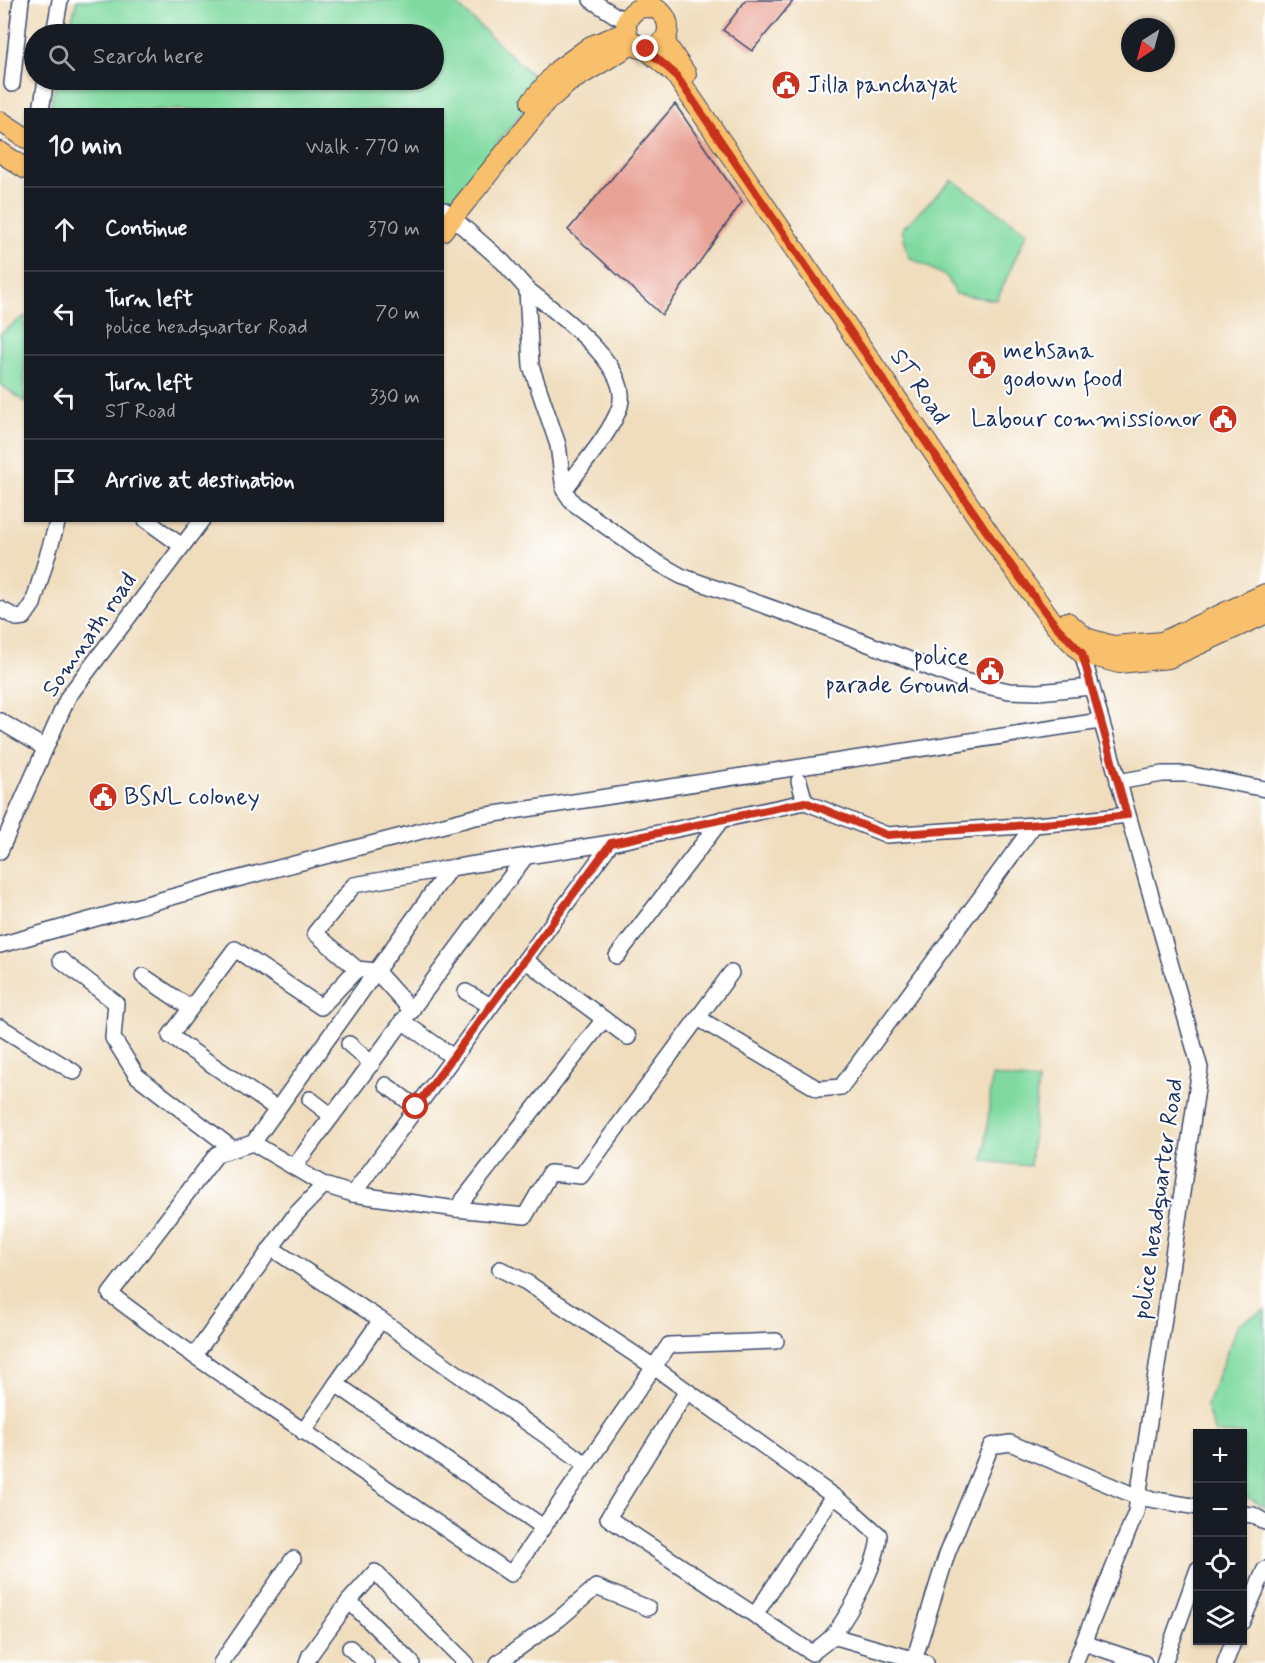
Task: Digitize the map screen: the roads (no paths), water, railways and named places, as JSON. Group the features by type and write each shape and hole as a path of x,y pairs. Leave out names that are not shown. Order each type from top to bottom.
{"main road":[{"path":"445,218 546,102 568,82 639,37 667,36 668,23 660,4 637,9 639,37"},
{"name":"ST Road","path":"639,37 1084,646 1119,663 1168,658 1265,614"},
{"path":"0,121 24,137"},
{"path":"0,152 24,168"},
{"name":"ST Road","path":"1084,646 1162,642 1265,594"}],"street":[{"path":"12,84 21,0"},
{"path":"56,24 60,0"},
{"path":"591,0 616,16 639,37"},
{"path":"41,108 44,90"},
{"path":"445,218 503,262 526,289 575,327 603,354 616,377 620,405 611,425 564,490"},
{"path":"526,289 531,366 558,445 564,490 573,503 653,560 681,576 817,624 964,681 1009,691 1038,692 1091,687"},
{"path":"0,609 17,618 24,617 33,604 57,522"},
{"path":"149,522 182,546"},
{"name":"Somnath road","path":"0,851 68,697 200,522"},
{"name":"police headquarter Road","path":"1075,1663 1136,1512 1200,1068 1100,722 1084,646"},
{"path":"0,721 45,748"},
{"path":"0,945 240,878 475,817 1100,722"},
{"path":"1118,782 1162,774 1188,774 1265,789"},
{"path":"799,781 805,802"},
{"path":"453,1057 407,1016 376,971 357,969 315,933 354,885 611,843 805,802 887,835 1034,825 1127,815"},
{"path":"617,957 722,819"},
{"path":"698,1018 818,1089 841,1087 1034,825"},
{"path":"353,1194 611,843"},
{"path":"294,1167 526,856"},
{"path":"450,868 253,1143 217,1154 110,1294 194,1356 511,1574 669,1345 776,1341"},
{"path":"277,1109 170,1036 234,949 321,1007 357,969"},
{"path":"61,960 116,1003 113,1038 137,1076 234,1149"},
{"path":"525,960 628,1037"},
{"path":"253,1143 324,1185 353,1194 456,1209 525,1216 550,1173 580,1176 731,973"},
{"path":"143,976 190,1008"},
{"path":"466,992 491,1006"},
{"path":"456,1209 604,1019"},
{"path":"0,1027 74,1072"},
{"path":"349,1044 372,1064"},
{"path":"386,1085 416,1107"},
{"path":"310,1099 333,1116"},
{"path":"194,1356 294,1215 324,1185"},
{"path":"271,1248 381,1320 586,1464"},
{"path":"500,1269 526,1282 654,1367 833,1496 879,1535 879,1547 873,1566 833,1636 813,1653 608,1518 687,1391"},
{"path":"303,1432 381,1320"},
{"path":"336,1384 543,1527"},
{"path":"833,1636 920,1661 946,1554 991,1446 1010,1443 1138,1497 1193,1505"},
{"path":"755,1615 833,1496"},
{"path":"1247,1514 1253,1515 1265,1522"},
{"path":"221,1663 293,1559"},
{"path":"1247,1610 1265,1569"},
{"path":"312,1660 349,1601 375,1572 466,1663"},
{"path":"1164,1663 1193,1580"},
{"path":"498,1663 559,1619 596,1587 648,1608"},
{"path":"349,1601 412,1663"},
{"path":"1084,1642 1144,1663"},
{"path":"1225,1663 1232,1645"},
{"path":"350,1648 366,1663"}],"place":[{"name":"Jilla panchayat","path":"786,85"},
{"name":"mehsana godown food","path":"982,365"},
{"name":"Labour commissionor","path":"1223,419"},
{"name":"police parade Ground","path":"990,671"},
{"name":"BSNL coloney","path":"103,797"}]}
